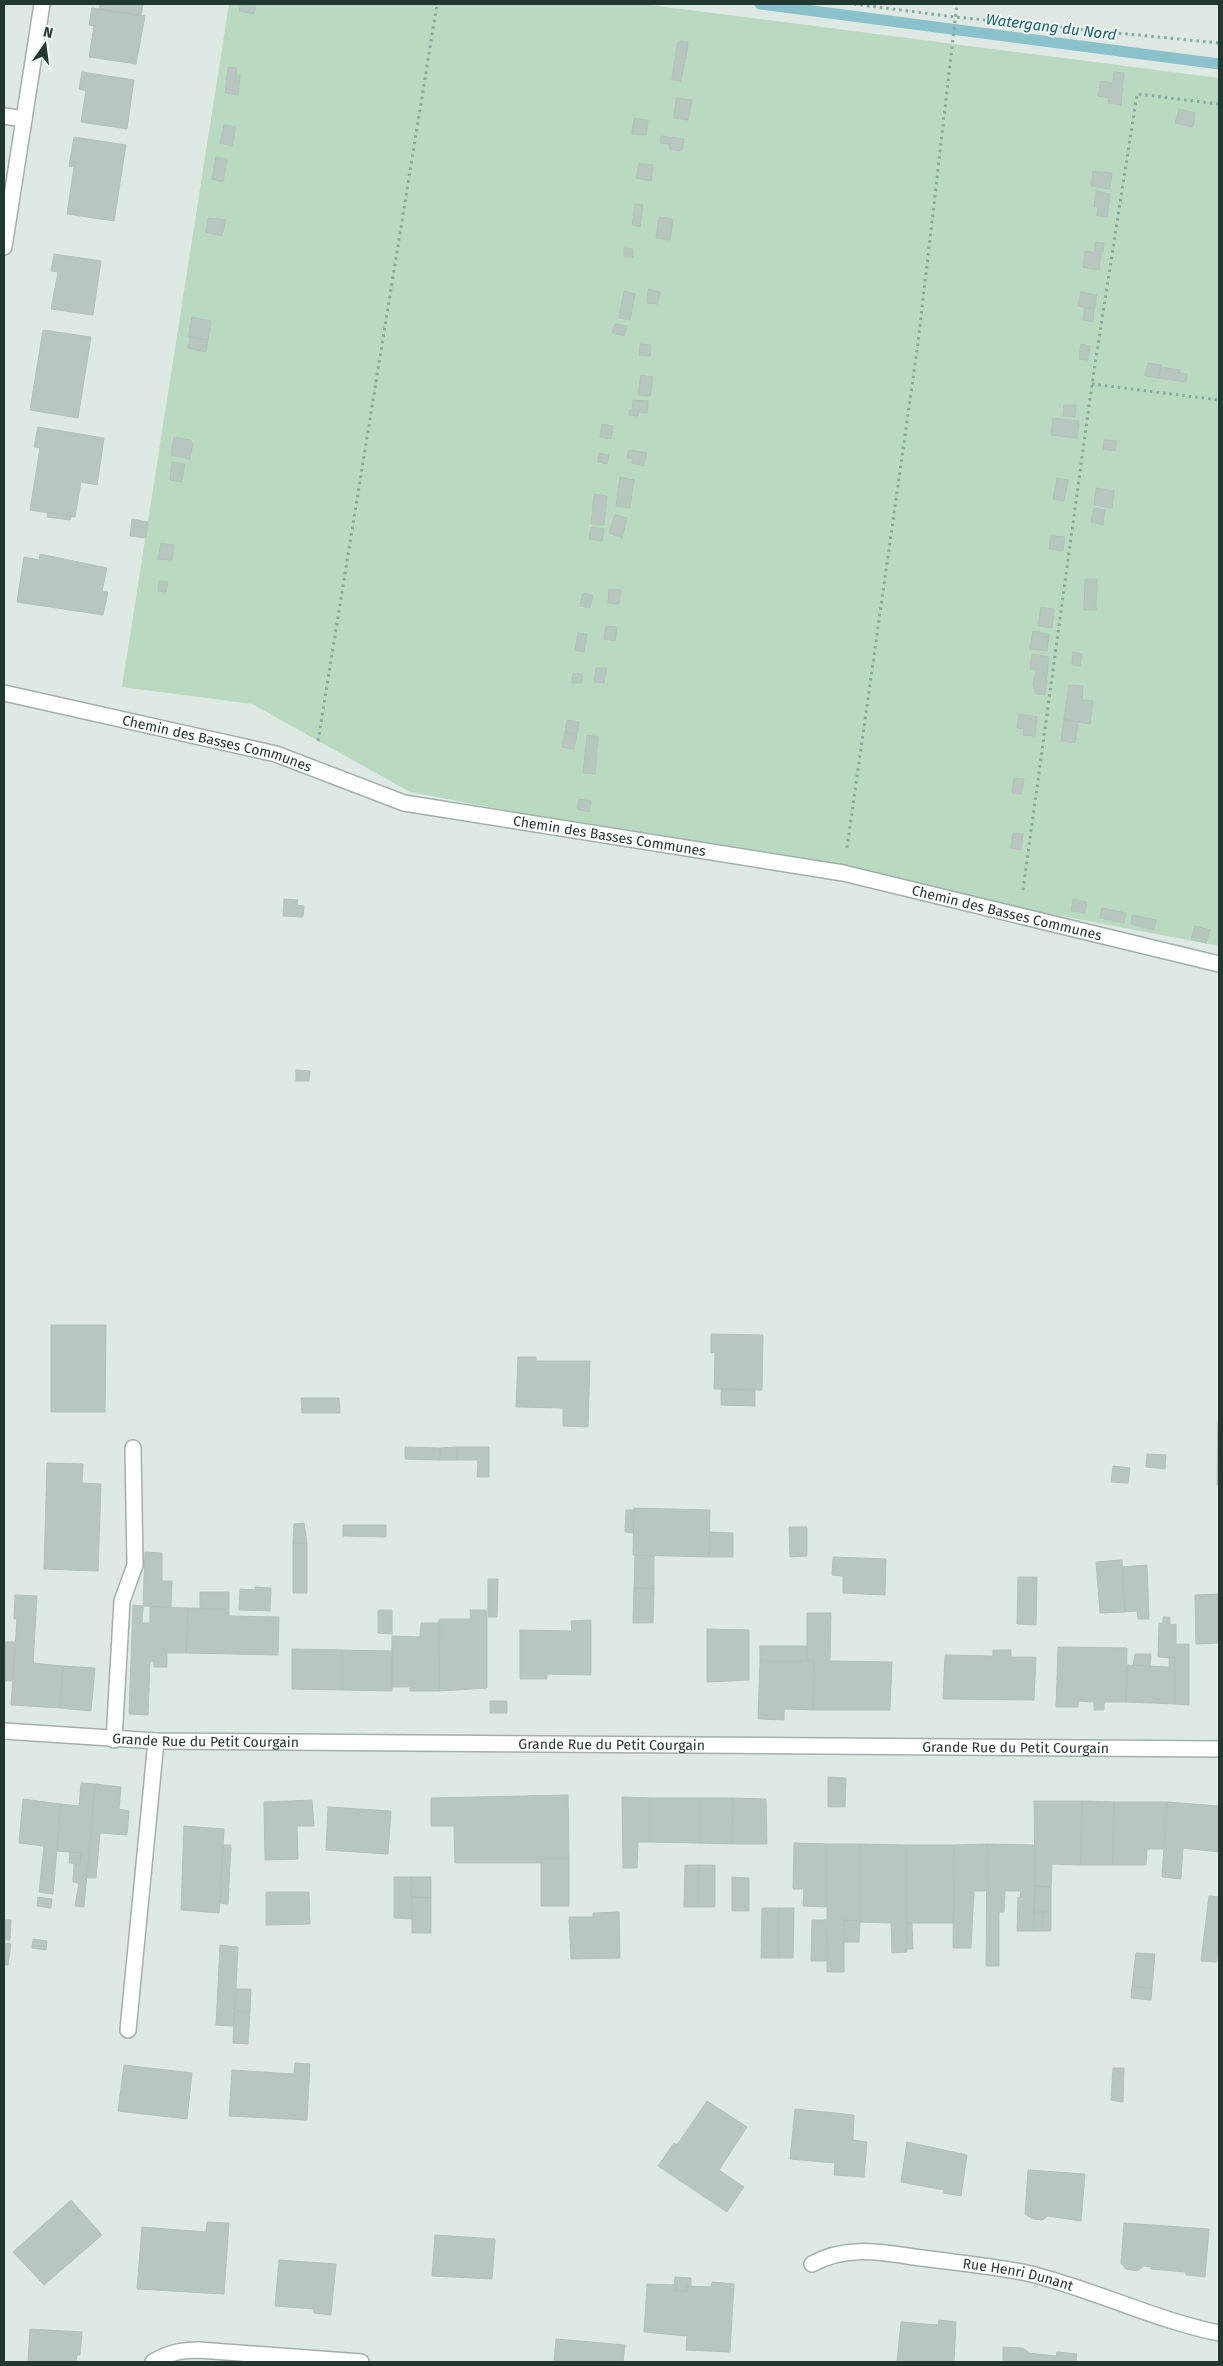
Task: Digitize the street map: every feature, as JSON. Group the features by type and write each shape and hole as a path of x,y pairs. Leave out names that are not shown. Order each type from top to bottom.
{"street":[{"path":"4,247 42,4"},
{"path":"4,116 24,119"},
{"name":"Chemin des Basses Communes","path":"4,693 276,754 404,803 843,873 1219,964"},
{"path":"114,1740 122,1601 135,1565 133,1448"},
{"name":"Grande Rue du Petit Courgain","path":"4,1730 114,1740 156,1741 1219,1749"},
{"path":"128,2030 156,1741"},
{"name":"Rue Henri Dunant","path":"812,2264 827,2256 847,2251 871,2251 998,2268 1031,2274 1219,2333"},
{"path":"153,2362 180,2350 361,2362"}],"path":[{"path":"309,766 316,758 437,4"},
{"path":"854,4 955,18 1219,43"},
{"path":"843,873 918,344 957,4"},
{"path":"1019,916 1092,384 1137,94 1219,104"},
{"path":"1092,384 1219,400"}],"green space":[{"path":"229,4 643,4 1219,78 1219,946 410,792 252,704 122,687"}],"building":[{"path":"100,4 143,4 141,16 99,9"},
{"path":"241,4 256,4 254,14 239,11"},
{"path":"92,8 145,16 136,64 89,57 94,26 89,25"},
{"path":"678,41 688,42 686,59 675,57"},
{"path":"675,57 685,58 681,81 672,80"},
{"path":"228,67 237,68 236,75 240,75 238,95 225,93"},
{"path":"82,72 134,80 127,129 81,122 86,91 79,89"},
{"path":"1114,72 1124,73 1121,105 1108,103 1109,98 1098,96 1101,81 1113,83"},
{"path":"676,98 692,100 688,120 674,118"},
{"path":"1179,109 1195,113 1193,127 1175,123"},
{"path":"634,118 648,120 646,135 632,134"},
{"path":"224,125 236,127 232,146 220,143"},
{"path":"661,136 684,139 682,151 669,149 669,144 660,143"},
{"path":"74,137 126,145 114,221 67,214 74,167 69,166"},
{"path":"216,157 227,159 223,182 212,179"},
{"path":"639,163 653,165 651,181 636,178"},
{"path":"1093,171 1112,173 1110,189 1091,186"},
{"path":"1096,191 1110,194 1107,217 1097,216 1098,206 1094,207"},
{"path":"635,204 643,205 640,227 632,225"},
{"path":"659,217 673,219 670,240 656,238"},
{"path":"208,218 226,220 222,236 206,232"},
{"path":"1095,242 1104,243 1103,252 1095,252"},
{"path":"624,248 633,249 633,257 624,257"},
{"path":"1085,251 1101,254 1099,270 1083,267"},
{"path":"54,254 101,261 93,315 51,309 58,272 51,271"},
{"path":"648,289 660,292 658,304 647,303"},
{"path":"624,291 635,294 630,320 619,318"},
{"path":"1081,292 1097,295 1094,309 1078,306"},
{"path":"1085,307 1094,309 1093,322 1083,320"},
{"path":"192,317 211,321 208,340 188,337"},
{"path":"615,324 627,326 624,336 612,333"},
{"path":"43,330 91,337 78,418 30,410"},
{"path":"190,337 208,340 206,352 188,348"},
{"path":"640,344 651,345 650,356 639,355"},
{"path":"1081,344 1090,346 1088,360 1079,359"},
{"path":"1148,363 1161,365 1159,378 1145,376"},
{"path":"1161,367 1180,370 1179,373 1187,374 1186,382 1159,378"},
{"path":"641,375 653,377 650,396 638,395"},
{"path":"633,400 648,401 647,413 639,412 638,416 629,415 629,410 632,411"},
{"path":"1064,405 1076,405 1075,417 1063,416"},
{"path":"1053,418 1079,421 1077,438 1051,435"},
{"path":"602,424 613,426 611,439 600,437"},
{"path":"38,427 104,438 97,485 81,482 75,517 30,510 40,448 34,447"},
{"path":"174,437 191,440 193,443 190,459 171,455"},
{"path":"1104,440 1117,441 1115,451 1103,449"},
{"path":"629,450 647,453 644,466 632,463 633,459 627,458"},
{"path":"599,453 609,455 607,464 598,462"},
{"path":"172,462 185,464 182,482 170,480"},
{"path":"620,477 634,480 630,508 616,506"},
{"path":"1057,478 1068,480 1064,501 1053,499"},
{"path":"1096,488 1114,491 1112,508 1094,505"},
{"path":"594,494 607,496 604,525 591,524"},
{"path":"1094,508 1105,510 1103,525 1091,522"},
{"path":"48,512 71,516 70,520 47,517"},
{"path":"615,515 627,518 622,538 609,533"},
{"path":"132,519 148,522 146,538 130,536"},
{"path":"591,527 604,529 602,541 589,539"},
{"path":"1051,536 1065,537 1063,551 1049,549"},
{"path":"161,543 174,545 172,560 158,559"},
{"path":"40,554 107,568 102,591 108,592 103,615 17,602 24,557 39,560"},
{"path":"1085,579 1097,579 1096,610 1084,610"},
{"path":"159,581 168,582 166,592 158,591"},
{"path":"609,589 621,590 619,604 608,603"},
{"path":"583,593 593,595 590,608 580,606"},
{"path":"1041,607 1054,609 1052,628 1038,626"},
{"path":"606,626 617,627 615,641 604,639"},
{"path":"1033,631 1049,634 1047,651 1030,649"},
{"path":"578,633 587,634 584,652 575,650"},
{"path":"1073,652 1082,654 1080,666 1072,665"},
{"path":"1032,654 1049,657 1045,695 1036,694 1033,685 1036,670 1030,669"},
{"path":"596,668 607,668 604,683 594,682"},
{"path":"573,673 582,674 582,683 572,683"},
{"path":"1069,685 1083,686 1082,700 1093,701 1090,724 1064,719"},
{"path":"1019,714 1037,717 1035,736 1023,735 1024,729 1017,728"},
{"path":"1064,719 1078,722 1075,743 1061,741"},
{"path":"567,720 579,722 577,734 565,732"},
{"path":"565,732 577,734 574,749 562,747"},
{"path":"587,735 598,737 595,774 583,773"},
{"path":"1014,778 1024,779 1021,794 1012,793"},
{"path":"579,799 591,801 589,812 577,809"},
{"path":"1013,833 1023,834 1021,850 1011,848"},
{"path":"284,899 298,900 297,905 304,906 303,917 283,916"},
{"path":"1073,899 1087,902 1085,913 1071,911"},
{"path":"1102,908 1126,913 1124,923 1100,918"},
{"path":"1132,915 1156,920 1154,930 1131,924"},
{"path":"1195,926 1210,930 1206,943 1191,939"},
{"path":"296,1070 310,1071 309,1081 296,1081"},
{"path":"51,1325 106,1325 105,1412 51,1412"},
{"path":"711,1334 763,1335 762,1390 714,1389 715,1352 711,1353"},
{"path":"518,1357 536,1357 536,1361 590,1361 588,1427 563,1426 563,1408 516,1407"},
{"path":"721,1389 755,1390 755,1406 721,1405"},
{"path":"301,1398 339,1398 340,1413 302,1413"},
{"path":"1219,1422 1219,1486 1217,1485"},
{"path":"405,1447 440,1448 440,1460 405,1459"},
{"path":"457,1447 456,1460 440,1460 440,1448"},
{"path":"457,1447 489,1447 489,1477 477,1477 478,1460 456,1460"},
{"path":"1147,1454 1166,1455 1165,1469 1146,1467"},
{"path":"47,1463 83,1464 82,1483 101,1484 98,1571 44,1569"},
{"path":"1113,1466 1130,1468 1128,1483 1111,1482"},
{"path":"634,1508 710,1510 709,1557 633,1555"},
{"path":"626,1510 634,1510 633,1533 625,1532"},
{"path":"304,1523 307,1543 293,1543 294,1524"},
{"path":"343,1525 386,1525 386,1537 343,1536"},
{"path":"789,1527 807,1527 807,1556 790,1557"},
{"path":"710,1532 733,1533 733,1557 709,1557"},
{"path":"293,1543 307,1543 307,1593 293,1593"},
{"path":"145,1552 162,1553 162,1581 172,1581 171,1607 143,1606"},
{"path":"635,1555 654,1555 654,1589 634,1588"},
{"path":"833,1557 886,1559 885,1595 843,1593 843,1576 832,1575"},
{"path":"1122,1560 1125,1612 1100,1613 1096,1562"},
{"path":"1147,1565 1149,1619 1138,1619 1137,1611 1125,1612 1122,1567"},
{"path":"1018,1577 1037,1577 1036,1625 1017,1624"},
{"path":"488,1579 498,1579 497,1617 488,1617"},
{"path":"255,1587 271,1588 270,1611 239,1610 240,1589 255,1590"},
{"path":"634,1588 654,1589 653,1623 633,1623"},
{"path":"200,1592 229,1592 229,1609 200,1609"},
{"path":"1219,1594 1219,1643 1196,1644 1195,1595"},
{"path":"15,1595 37,1596 33,1663 63,1666 60,1708 11,1705 17,1619 14,1619"},
{"path":"133,1605 143,1606 142,1623 150,1623 150,1607 188,1608 186,1653 167,1653 167,1667 154,1667 154,1661 150,1661 148,1715 129,1714"},
{"path":"188,1608 229,1609 229,1616 279,1617 278,1655 186,1653"},
{"path":"378,1610 392,1610 392,1634 378,1633"},
{"path":"470,1610 487,1610 487,1688 439,1691 439,1619 471,1619"},
{"path":"807,1613 831,1613 830,1661 892,1662 890,1710 813,1710 814,1661 807,1661"},
{"path":"1163,1617 1170,1617 1170,1625 1176,1624 1176,1644 1189,1644 1189,1705 1175,1704 1175,1658 1158,1657 1159,1624 1163,1623"},
{"path":"591,1620 591,1675 547,1674 547,1679 520,1679 520,1630 572,1631 571,1621"},
{"path":"421,1623 440,1623 439,1691 410,1691 410,1687 392,1687 392,1636 420,1637"},
{"path":"707,1629 749,1630 749,1680 707,1682"},
{"path":"4,1642 15,1642 13,1681 4,1681"},
{"path":"760,1646 807,1646 807,1661 760,1661"},
{"path":"1058,1647 1127,1648 1126,1702 1104,1702 1104,1710 1094,1710 1094,1702 1078,1701 1078,1707 1056,1707"},
{"path":"292,1649 342,1650 342,1690 292,1689"},
{"path":"342,1650 392,1651 392,1691 342,1690"},
{"path":"993,1650 1011,1650 1011,1657 1036,1657 1034,1700 943,1699 945,1655 993,1656"},
{"path":"1135,1654 1151,1654 1150,1666 1133,1665"},
{"path":"1169,1657 1175,1658 1175,1704 1126,1702 1127,1665 1169,1667"},
{"path":"760,1661 814,1661 813,1710 784,1709 784,1720 758,1719"},
{"path":"63,1666 95,1668 91,1711 60,1708"},
{"path":"490,1701 507,1701 507,1713 490,1713"},
{"path":"828,1777 846,1778 845,1807 828,1807"},
{"path":"81,1783 95,1784 84,1907 75,1906 79,1883 73,1882 74,1864 80,1864 81,1853 57,1851 61,1804 79,1806"},
{"path":"95,1784 121,1787 119,1809 129,1811 127,1835 100,1833 96,1878 87,1878"},
{"path":"568,1795 569,1859 541,1859 541,1863 455,1863 454,1826 431,1826 431,1798"},
{"path":"622,1797 650,1798 650,1842 638,1842 637,1868 623,1868"},
{"path":"650,1798 700,1798 700,1843 650,1842"},
{"path":"700,1798 733,1798 732,1844 700,1843"},
{"path":"733,1798 766,1799 767,1844 732,1844"},
{"path":"23,1799 61,1804 53,1894 39,1892 44,1846 19,1843"},
{"path":"312,1800 314,1826 297,1826 298,1859 265,1860 264,1802"},
{"path":"1034,1801 1082,1801 1081,1865 1052,1864 1051,1887 1035,1886"},
{"path":"1082,1801 1114,1802 1113,1865 1081,1865"},
{"path":"1114,1802 1167,1802 1163,1849 1147,1849 1146,1865 1113,1865"},
{"path":"1167,1802 1219,1806 1219,1852 1183,1848 1181,1879 1162,1877"},
{"path":"328,1807 391,1811 388,1854 326,1850"},
{"path":"184,1826 224,1829 219,1913 181,1910"},
{"path":"794,1843 827,1844 827,1907 803,1906 804,1889 793,1889"},
{"path":"827,1844 860,1844 860,1921 844,1920 844,1972 827,1972"},
{"path":"860,1844 907,1845 907,1952 892,1953 891,1923 860,1922"},
{"path":"987,1844 1035,1845 1034,1931 1017,1931 1018,1897 1020,1897 1021,1891 1005,1891 1004,1912 999,1912 999,1966 986,1966"},
{"path":"987,1844 987,1891 974,1891 971,1948 953,1948 954,1845"},
{"path":"223,1845 231,1845 228,1904 220,1903"},
{"path":"907,1845 954,1845 954,1923 907,1923"},
{"path":"70,1852 81,1853 80,1864 69,1863"},
{"path":"541,1859 569,1859 569,1906 541,1906"},
{"path":"685,1865 699,1865 699,1907 684,1907"},
{"path":"699,1865 715,1865 715,1907 699,1907"},
{"path":"394,1877 411,1877 412,1919 394,1918"},
{"path":"411,1877 431,1877 431,1898 412,1897"},
{"path":"732,1877 749,1878 749,1911 732,1911"},
{"path":"1035,1886 1051,1887 1051,1912 1034,1912"},
{"path":"266,1892 309,1892 310,1924 266,1925"},
{"path":"1209,1896 1219,1897 1217,1962 1201,1961"},
{"path":"38,1897 52,1899 51,1908 37,1906"},
{"path":"412,1897 431,1898 431,1933 412,1933"},
{"path":"762,1908 779,1908 779,1958 761,1958"},
{"path":"779,1908 794,1908 793,1958 779,1958"},
{"path":"619,1912 620,1958 571,1959 569,1917 593,1917 593,1913"},
{"path":"1034,1912 1043,1912 1043,1931 1034,1931"},
{"path":"1043,1912 1051,1912 1051,1931 1043,1931"},
{"path":"4,1920 11,1920 10,1940 4,1940"},
{"path":"812,1920 826,1920 827,1961 811,1961"},
{"path":"844,1920 860,1921 859,1942 844,1942"},
{"path":"907,1923 912,1923 913,1949 906,1949"},
{"path":"33,1939 47,1941 46,1950 32,1948"},
{"path":"4,1943 11,1944 8,1965 4,1965"},
{"path":"220,1945 238,1947 234,2026 216,2025"},
{"path":"1136,1953 1155,1954 1152,1988 1132,1986"},
{"path":"1132,1986 1152,1988 1151,2000 1131,1998"},
{"path":"236,1989 251,1989 250,2012 234,2011"},
{"path":"234,2011 250,2012 248,2044 233,2043"},
{"path":"295,2063 310,2064 307,2120 229,2116 232,2070 294,2074"},
{"path":"124,2065 192,2073 187,2119 118,2111"},
{"path":"1113,2068 1124,2068 1123,2102 1111,2100"},
{"path":"707,2101 747,2127 719,2170 744,2187 727,2212 658,2166 674,2143 677,2145"},
{"path":"795,2109 854,2115 853,2140 867,2142 864,2177 834,2175 835,2163 790,2159"},
{"path":"907,2142 967,2155 961,2196 944,2193 944,2190 901,2182"},
{"path":"1028,2170 1085,2174 1081,2221 1048,2216 1042,2220 1033,2219 1025,2214"},
{"path":"71,2200 102,2235 44,2285 13,2252"},
{"path":"207,2222 229,2223 224,2294 137,2289 142,2227 206,2232"},
{"path":"1124,2223 1209,2229 1205,2277 1186,2275 1186,2272 1151,2269 1151,2267 1144,2266 1137,2271 1126,2269 1121,2263"},
{"path":"435,2235 495,2239 492,2279 432,2276"},
{"path":"279,2260 336,2264 331,2315 314,2313 314,2309 275,2306"},
{"path":"675,2277 691,2278 691,2286 687,2286 687,2291 676,2291 677,2285 674,2285"},
{"path":"712,2282 734,2284 730,2352 686,2350 687,2336 644,2332 647,2284 677,2285 676,2291 687,2291 687,2286 711,2287"},
{"path":"939,2320 956,2322 954,2362 897,2362 901,2322 938,2325"},
{"path":"30,2329 82,2332 80,2355 77,2355 76,2362 28,2362"},
{"path":"556,2339 625,2345 623,2362 554,2362"},
{"path":"1003,2347 1023,2348 1029,2353 1056,2356 1057,2352 1077,2354 1076,2362 1003,2362"}],"waterway":[{"name":"Watergang du Nord","path":"760,4 1219,64"}]}
